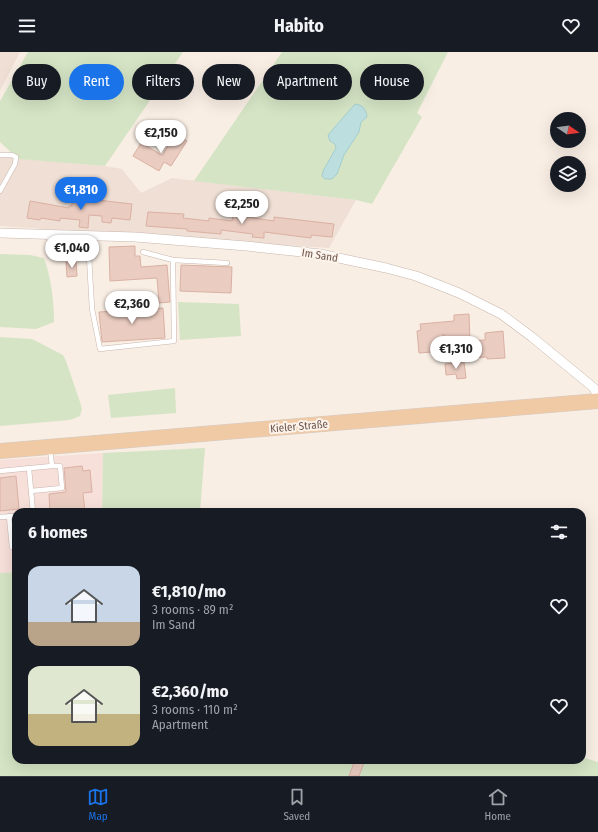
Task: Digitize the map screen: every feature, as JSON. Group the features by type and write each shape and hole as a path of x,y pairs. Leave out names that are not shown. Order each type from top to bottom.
{"main road":[{"name":"Kieler Straße","path":"0,451 598,401"}],"street":[{"name":"Im Sand","path":"0,233 135,237 298,252 343,259 416,276 501,314 532,337 594,388 598,398"}],"lane":[{"path":"0,155 12,154 16,157 15,164 0,191"},
{"path":"45,235 66,252 89,256 92,309 100,349 174,341 173,260"},
{"path":"143,252 173,260 227,263"},
{"path":"50,447 52,466"},
{"path":"0,471 60,466 62,488 31,491"},
{"path":"29,468 33,508"},
{"path":"0,517 9,516 12,547"}],"shaded area":[{"path":"0,52 20,52 14,64 12,64 12,68 0,91"},
{"path":"0,157 105,166 122,169 141,193 172,178 356,200 329,248 0,226"},
{"path":"103,453 102,508 12,508 12,572 0,573 0,460"}],"green space":[{"path":"28,52 183,52 175,64 132,64 132,100 150,100 105,166 18,159 0,142 0,101 12,80 12,100 61,100 61,64 21,64"},
{"path":"282,52 448,52 424,99 424,64 360,64 360,100 424,100 417,113 422,117 372,204 356,200 194,181 249,100 255,100 255,92 263,80 263,100 352,100 352,64 274,64"},
{"path":"0,254 30,255 44,258 52,289 54,322 36,329 0,327"},
{"path":"178,302 239,304 241,336 180,340"},
{"path":"0,337 32,339 63,355 82,409 80,416 70,420 0,426"},
{"path":"175,388 176,413 111,418 108,395"},
{"path":"205,448 200,508 102,508 103,453"},
{"path":"12,572 12,764 586,764 586,758 598,762 598,776 0,776 0,573"}],"water":[{"path":"355,104 364,108 367,117 361,122 359,132 344,155 337,174 332,179 325,179 322,176 323,171 336,148 335,144 330,141 328,135"}],"building":[{"path":"176,134 187,141 171,166 164,162 159,171 133,156 141,143 162,155"},
{"path":"72,197 132,204 130,220 112,218 111,223 102,222 102,216 89,215 88,228 79,227 80,220 60,218 60,221 41,218 40,220 27,218 30,201 69,208 69,206 72,206"},
{"path":"148,212 184,214 183,218 209,221 209,218 232,221 233,215 274,221 274,217 334,224 332,237 311,235 311,238 264,232 264,238 252,237 253,234 221,230 221,234 187,231 187,229 146,226"},
{"path":"135,246 135,256 140,256 141,267 167,265 170,302 159,303 157,278 110,281 109,247"},
{"path":"76,261 77,276 67,277 66,262"},
{"path":"181,265 232,267 231,293 180,291"},
{"path":"163,308 165,338 102,342 99,312"},
{"path":"469,314 470,341 485,340 485,333 503,331 505,358 465,358 443,334 445,351 419,353 417,331 421,330 420,324 454,321 454,315"},
{"path":"464,362 466,378 457,379 456,374 446,375 445,364"},
{"path":"82,466 83,471 90,470 92,492 83,493 85,508 50,508 49,494 66,492 64,468"},
{"path":"16,476 19,508 0,511 0,478"},
{"path":"354,764 364,764 359,776 349,776"}]}
